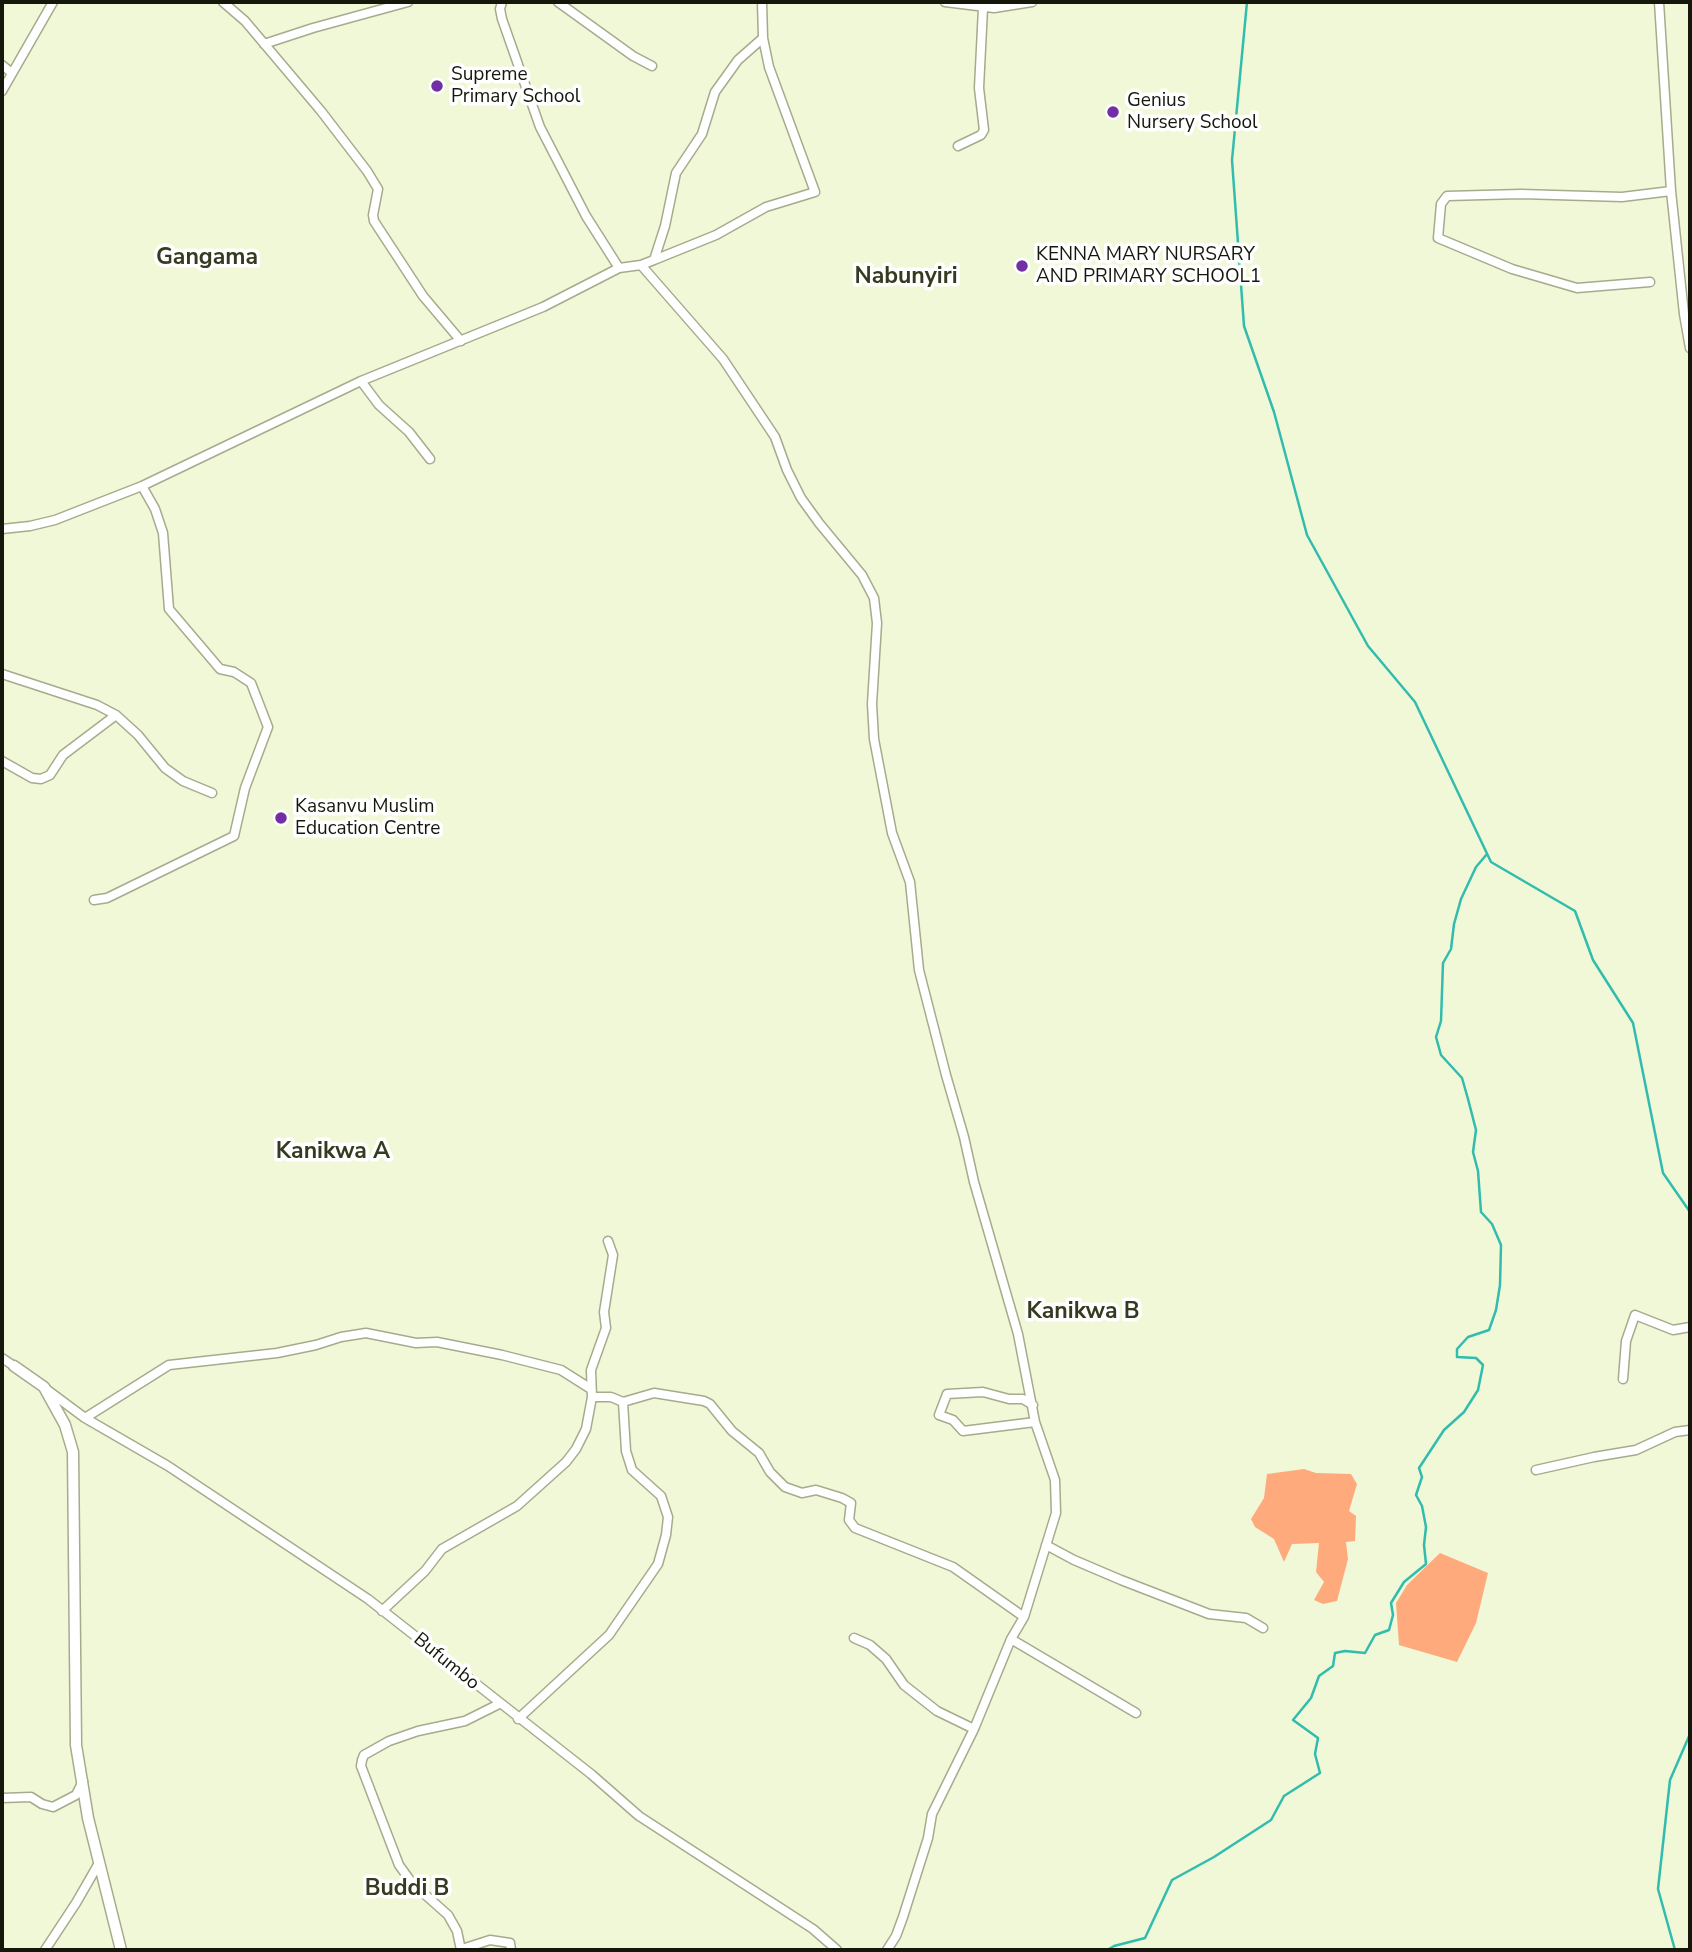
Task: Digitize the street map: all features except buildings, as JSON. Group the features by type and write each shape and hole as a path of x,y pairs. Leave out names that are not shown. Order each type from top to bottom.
{"street":[{"path":"2,92 53,2"},
{"path":"223,2 245,22 321,111 376,184 379,193 374,221 423,296 461,341"},
{"path":"264,44 408,2"},
{"path":"502,2 502,19 541,127 586,216 618,268"},
{"path":"558,2 633,56 652,66"},
{"path":"2,529 55,520 142,486 361,381 543,307 618,268 654,260 716,235 766,207 815,192 776,90 763,38 762,2"},
{"path":"945,2 983,8 1032,2"},
{"path":"1659,2 1671,191 1690,348"},
{"path":"958,146 981,135 984,130 979,88 983,8"},
{"path":"654,260 665,226 676,173 702,134 715,92 737,60 763,38"},
{"path":"2,65 12,74"},
{"path":"1650,282 1577,288 1512,270 1438,238 1441,204 1447,196 1521,194 1622,197 1671,191"},
{"path":"640,265 723,359 775,437 787,471 802,498 862,575 874,598 877,623 872,704 874,739 892,833 910,882 919,970 977,1195 1018,1334 1035,1422 1057,1494 1056,1513 1024,1617 1011,1639 974,1729 932,1814 928,1838 903,1917 887,1950"},
{"path":"361,381 379,405 409,432 430,459"},
{"path":"94,900 107,898 233,836 245,788 268,727 251,683 234,672 220,669 169,609 163,533 155,509 142,486"},
{"path":"2,674 97,705 116,715 138,735 165,768 183,781 212,793"},
{"path":"2,761 32,778 41,779 50,775 63,755 116,715"},
{"path":"382,1611 425,1571 442,1549 517,1506 566,1462 576,1449 586,1429 592,1393 591,1370 606,1328 604,1312 614,1255 608,1241"},
{"path":"1623,1379 1626,1341 1635,1315 1674,1330 1690,1327"},
{"path":"85,1418 169,1365 277,1353 316,1345 341,1336 366,1333 415,1343 437,1342 502,1355 561,1370 592,1393 623,1402 654,1393 710,1404 732,1431 759,1453 769,1472 785,1487 802,1493 816,1490 842,1498 851,1503 849,1520 855,1528 953,1567 1024,1617"},
{"path":"2,1358 44,1388 65,1425 73,1452 76,1745 88,1818 121,1950"},
{"name":"Bufumbo","path":"44,1388 85,1418 168,1466 351,1588 600,1781 639,1816 813,1929 836,1950"},
{"path":"1033,1405 1024,1399 1009,1399 983,1392 947,1394 939,1415 953,1420 963,1431 1035,1422"},
{"path":"518,1719 609,1635 658,1564 668,1517 661,1496 632,1470 626,1451 623,1402"},
{"path":"1536,1470 1636,1450 1675,1432 1690,1430"},
{"path":"1046,1545 1121,1580 1209,1614 1246,1618 1263,1628"},
{"path":"854,1638 870,1645 886,1659 904,1685 937,1711 974,1729"},
{"path":"1011,1639 1136,1713"},
{"path":"499,1704 465,1721 397,1738 364,1755 361,1766 399,1865 412,1883 448,1915 457,1931 461,1950 490,1940 510,1942 511,1950"},
{"path":"2,1798 31,1797 53,1807 76,1795 83,1781"},
{"path":"45,1950 99,1863"}],"shaded area":[{"path":"1304,1469 1316,1473 1351,1474 1357,1484 1349,1511 1356,1516 1355,1541 1346,1542 1348,1559 1337,1601 1323,1604 1314,1600 1324,1582 1316,1572 1319,1543 1292,1544 1284,1562 1274,1539 1255,1527 1251,1519 1264,1498 1267,1474"},
{"path":"1440,1553 1488,1573 1476,1623 1457,1662 1399,1645 1396,1603 1407,1585"}],"waterway":[{"path":"1247,2 1232,160 1244,326 1274,412 1307,535 1368,646 1415,702 1491,862 1575,911 1593,960 1633,1023 1663,1173 1690,1212"},
{"path":"1107,1950 1145,1938 1172,1880 1271,1820 1284,1796 1320,1773 1315,1754 1318,1738 1293,1720 1311,1698 1319,1676 1333,1666 1335,1653 1365,1653 1375,1635 1389,1630 1393,1615 1391,1603 1404,1582 1426,1564 1426,1527 1422,1506 1416,1495 1422,1477 1419,1468 1444,1430 1464,1412 1478,1390 1483,1365 1476,1358 1457,1357 1457,1349 1468,1337 1489,1330 1500,1285 1501,1245 1492,1224 1481,1212 1478,1171 1473,1152 1476,1130 1462,1078 1441,1055 1436,1037 1441,1021 1443,963 1451,949 1461,899 1476,867 1487,854"},
{"path":"1675,1950 1658,1889 1670,1780 1690,1734"}],"place":[{"name":"Supreme Primary School","path":"437,86"},
{"name":"Genius Nursery School","path":"1113,112"},
{"name":"KENNA MARY NURSARY AND PRIMARY SCHOOL1","path":"1022,266"},
{"name":"Kasanvu Muslim Education Centre","path":"281,818"}],"district":[{"name":"Gangama","path":"207,258"},
{"name":"Nabunyiri","path":"906,277"},
{"name":"Kanikwa A","path":"333,1152"},
{"name":"Kanikwa B","path":"1083,1312"},
{"name":"Buddi B","path":"407,1889"}]}
